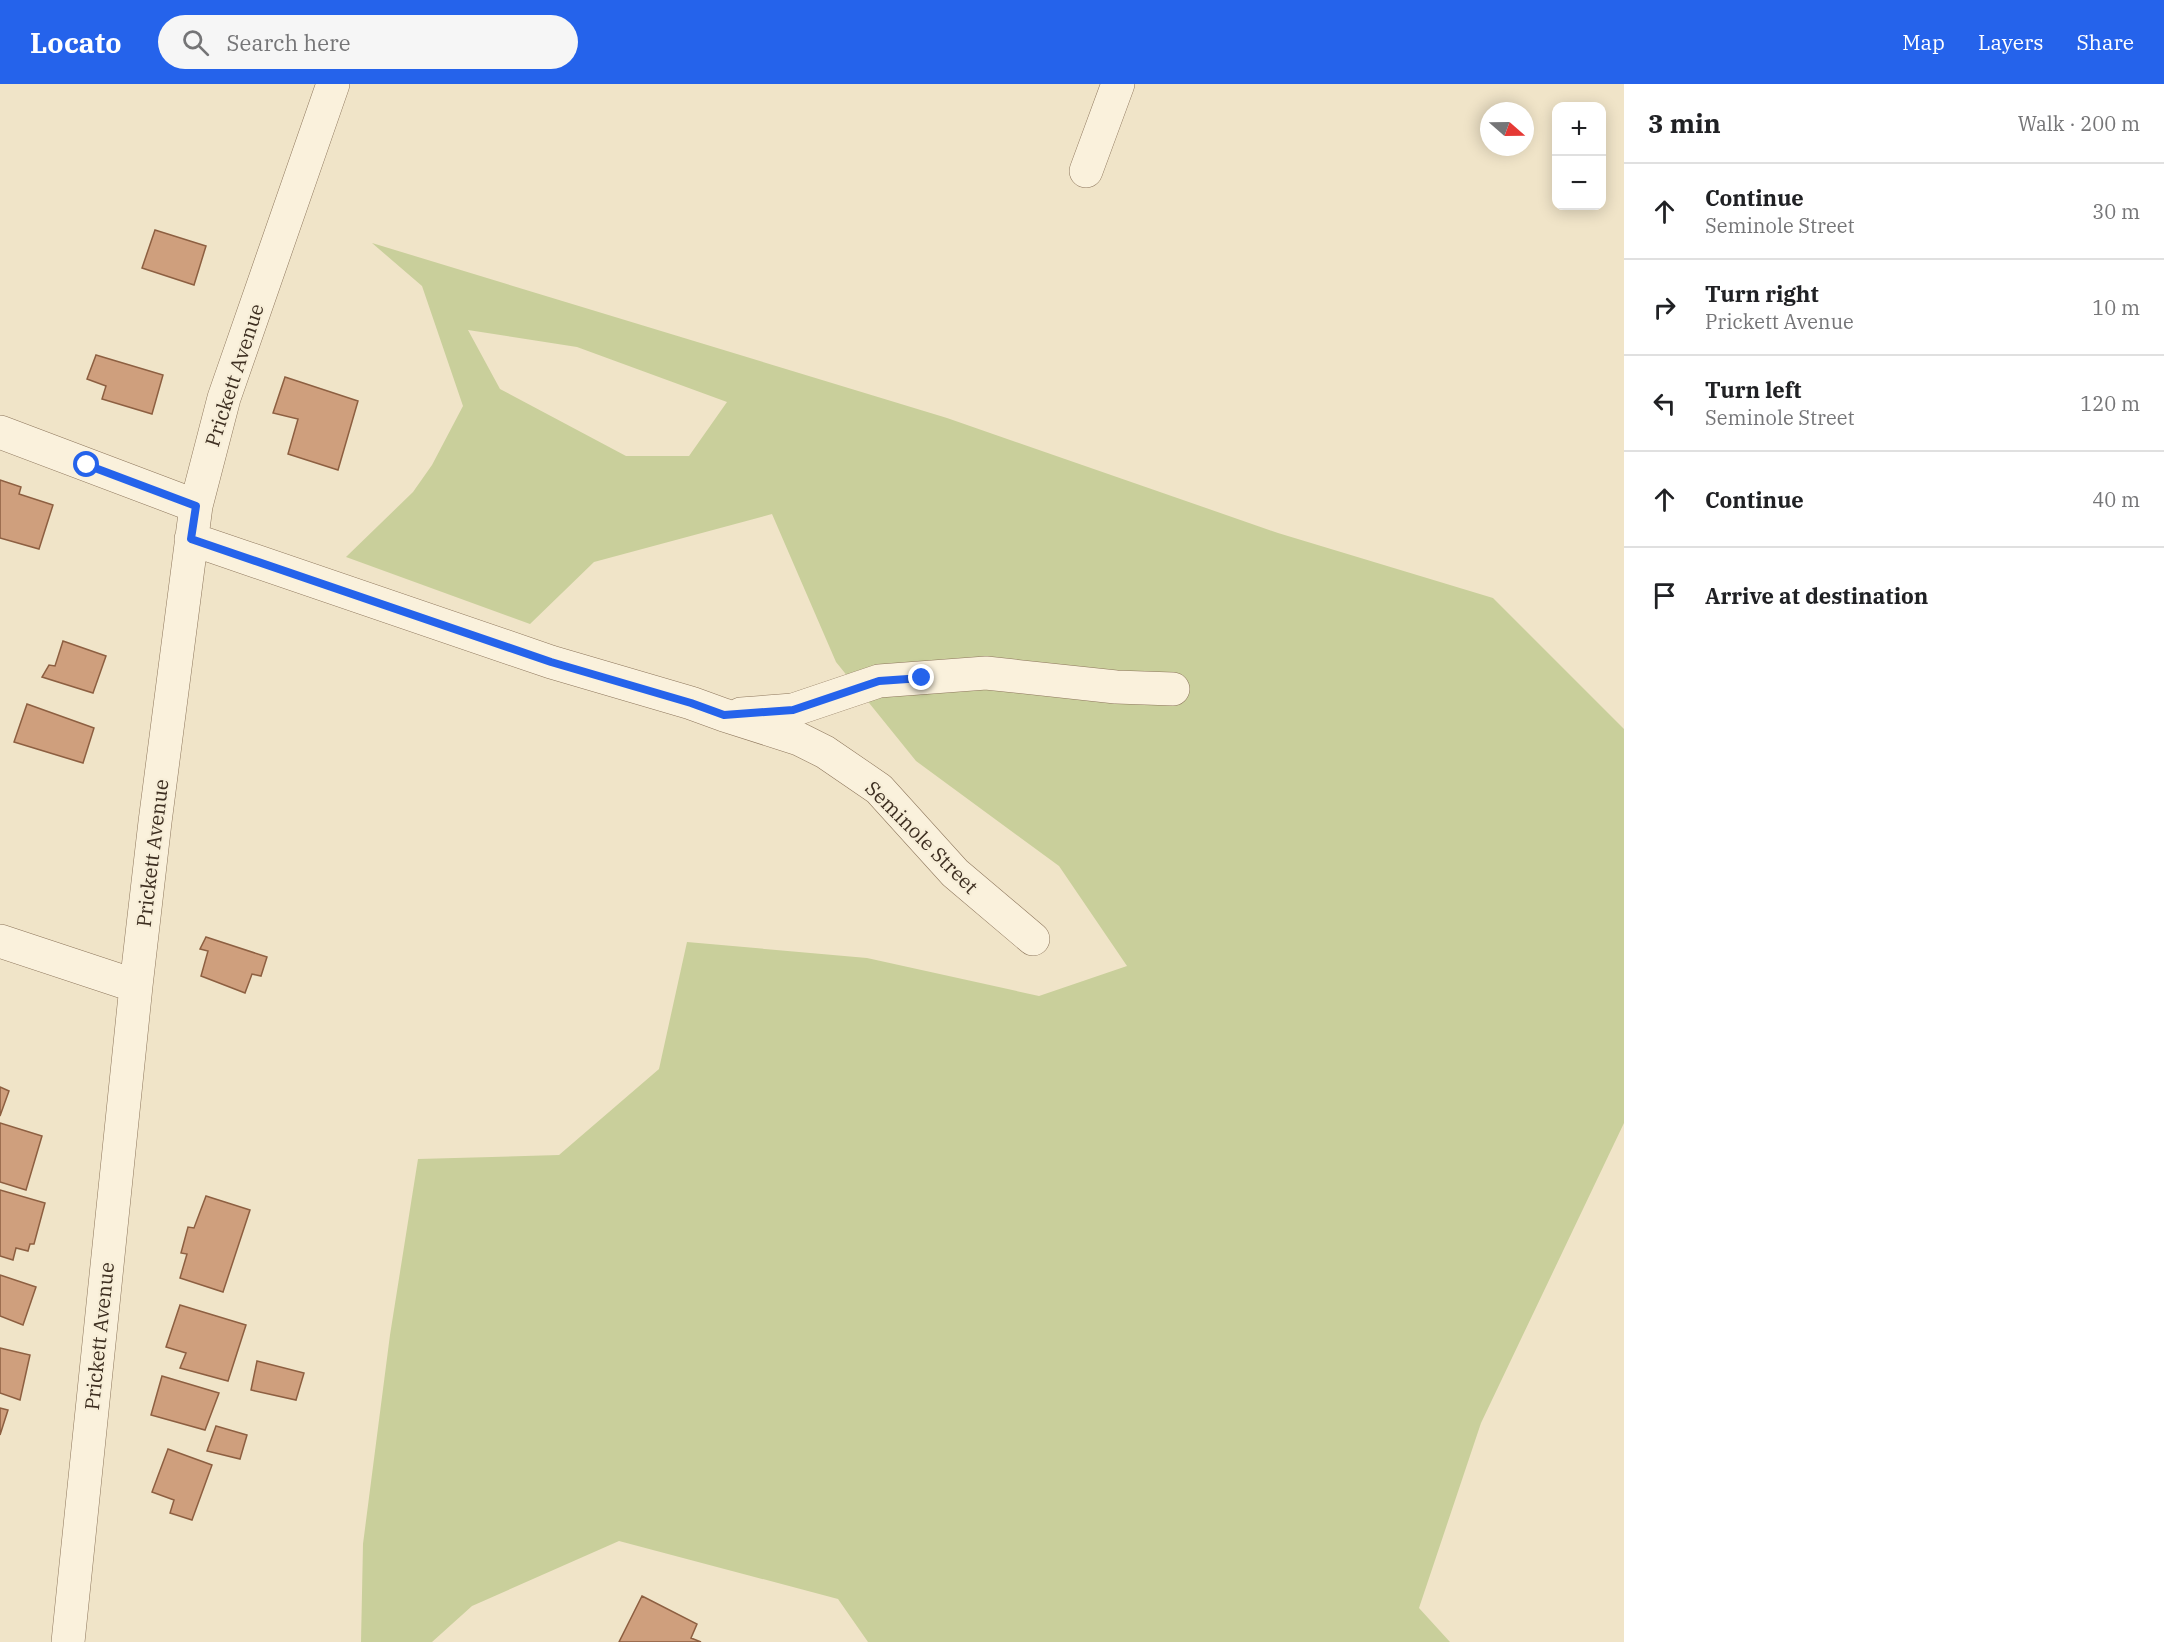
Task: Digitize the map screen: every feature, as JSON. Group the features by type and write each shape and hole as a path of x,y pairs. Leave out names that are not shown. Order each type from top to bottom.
{"street":[{"name":"Prickett Avenue","path":"68,1642 136,986 196,506 224,398 333,84"},
{"path":"1086,171 1118,84"},
{"path":"0,432 196,506"},
{"name":"Seminole Street","path":"191,539 551,662 691,703 799,739 825,752 879,789 955,873 1033,939"},
{"path":"724,715 793,710 879,681 986,673 1116,687 1173,689"},
{"path":"0,941 136,986"}],"green space":[{"path":"372,243 947,418 1278,533 1493,598 1624,729 1624,1123 1481,1423 1419,1608 1450,1642 868,1642 838,1599 619,1541 472,1606 432,1642 361,1642 363,1544 390,1335 418,1159 559,1155 659,1069 687,942 867,958 1039,996 1127,966 1059,866 916,761 836,662 772,514 594,562 530,624 346,557 413,492 432,465 463,406 422,286","holes":["468,330 577,347 727,402 689,456 626,456 500,389"]}],"building":[{"path":"155,230 206,246 194,285 142,268"},
{"path":"96,355 163,375 152,414 102,399 106,386 87,379"},
{"path":"285,377 358,401 338,470 288,454 298,419 273,413"},
{"path":"0,480 21,487 19,494 53,505 39,549 0,538"},
{"path":"63,641 106,656 93,693 42,677 49,665 55,666"},
{"path":"27,704 94,728 83,763 14,742"},
{"path":"206,937 267,957 261,976 252,974 245,993 201,976 208,951 200,949"},
{"path":"0,1087 9,1091 0,1116"},
{"path":"0,1123 42,1136 26,1190 0,1182"},
{"path":"0,1190 45,1203 34,1244 30,1244 28,1251 16,1248 13,1260 0,1256"},
{"path":"206,1196 250,1210 223,1292 180,1278 187,1254 181,1253 188,1227 194,1228"},
{"path":"0,1275 36,1287 23,1325 0,1316"},
{"path":"180,1305 246,1325 228,1381 180,1368 186,1353 166,1347"},
{"path":"0,1348 30,1355 20,1400 0,1393"},
{"path":"257,1361 304,1373 296,1400 251,1390"},
{"path":"162,1376 219,1393 205,1430 151,1415"},
{"path":"0,1408 8,1410 0,1435"},
{"path":"216,1426 247,1435 240,1459 207,1451"},
{"path":"168,1449 212,1465 192,1520 170,1513 174,1500 152,1492"},
{"path":"642,1596 697,1624 691,1638 701,1642 619,1642"}],"route":[{"path":"87,465 196,506 191,539 551,662 700,705 724,715 793,710 879,681 922,678"}]}
